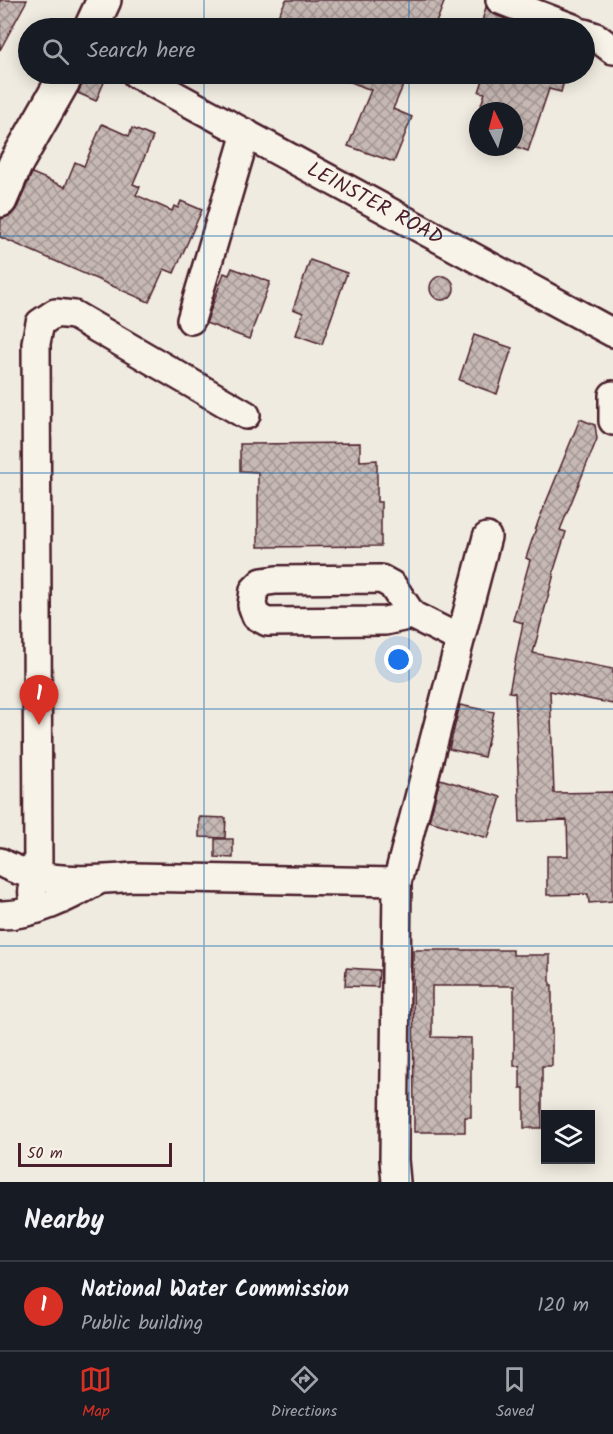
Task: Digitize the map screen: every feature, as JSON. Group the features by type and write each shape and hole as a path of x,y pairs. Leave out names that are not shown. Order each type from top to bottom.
{"main road":[{"path":"96,18 104,0"},
{"path":"0,200 8,174 61,84"}],"street":[{"path":"500,0 547,18"},
{"path":"595,37 613,50"},
{"name":"LEINSTER ROAD","path":"155,84 613,333"},
{"path":"191,320 246,133"},
{"path":"37,909 32,892 33,882 38,874 36,343 40,323 55,313 74,315 246,415"},
{"path":"613,395 613,421"},
{"path":"396,1182 394,1160 397,882 487,537"},
{"path":"412,615 385,621 267,622 256,616 252,605 254,590 262,582 276,579 381,579 392,585 412,615 460,639"},
{"path":"0,862 10,867 56,878 97,881 133,877 397,882"},
{"path":"0,915 37,909 55,903 97,881"}],"building":[{"path":"0,0 27,0 0,50"},
{"path":"286,0 445,0 438,18 277,18"},
{"path":"486,7 503,18 483,18"},
{"path":"82,84 103,84 96,101 78,93"},
{"path":"356,84 404,84 393,109 412,117 394,162 348,146 371,90"},
{"path":"482,84 563,84 561,92 549,89 528,151 523,149 523,102 482,102 485,93 479,92"},
{"path":"102,124 129,136 132,128 153,137 133,184 140,187 136,195 172,211 174,206 178,208 181,201 202,210 174,273 164,269 149,302 0,237 1,219 11,215 17,208 32,173 65,187 75,162 84,166"},
{"path":"310,260 347,273 322,344 296,335 303,313 293,309"},
{"path":"232,268 270,282 249,339 206,323 224,273 229,275"},
{"path":"442,276 451,279 454,288 451,297 442,300 433,297 430,288 433,279"},
{"path":"474,335 512,348 497,394 459,380"},
{"path":"580,419 595,425 597,439 560,530 566,532 533,653 613,669 613,704 550,691 554,793 613,792 613,901 589,903 588,894 547,895 547,856 568,856 567,820 520,822 515,693 509,692 523,623 513,620 530,560 526,558 538,522"},
{"path":"360,443 360,461 377,460 377,502 381,502 381,546 258,547 258,472 240,471 240,444"},
{"path":"460,705 494,712 484,757 449,749"},
{"path":"440,779 501,797 488,838 429,821"},
{"path":"199,817 226,818 225,838 199,837"},
{"path":"215,839 233,839 233,858 215,857"},
{"path":"413,950 513,950 513,955 550,955 552,1066 542,1066 541,1128 524,1128 524,1088 520,1088 520,1066 514,1066 514,986 432,986 432,1037 471,1038 471,1117 465,1117 465,1132 414,1132"},
{"path":"346,968 379,970 378,987 345,986"}],"place":[{"name":"National Water Commission","path":"39,725"}]}
